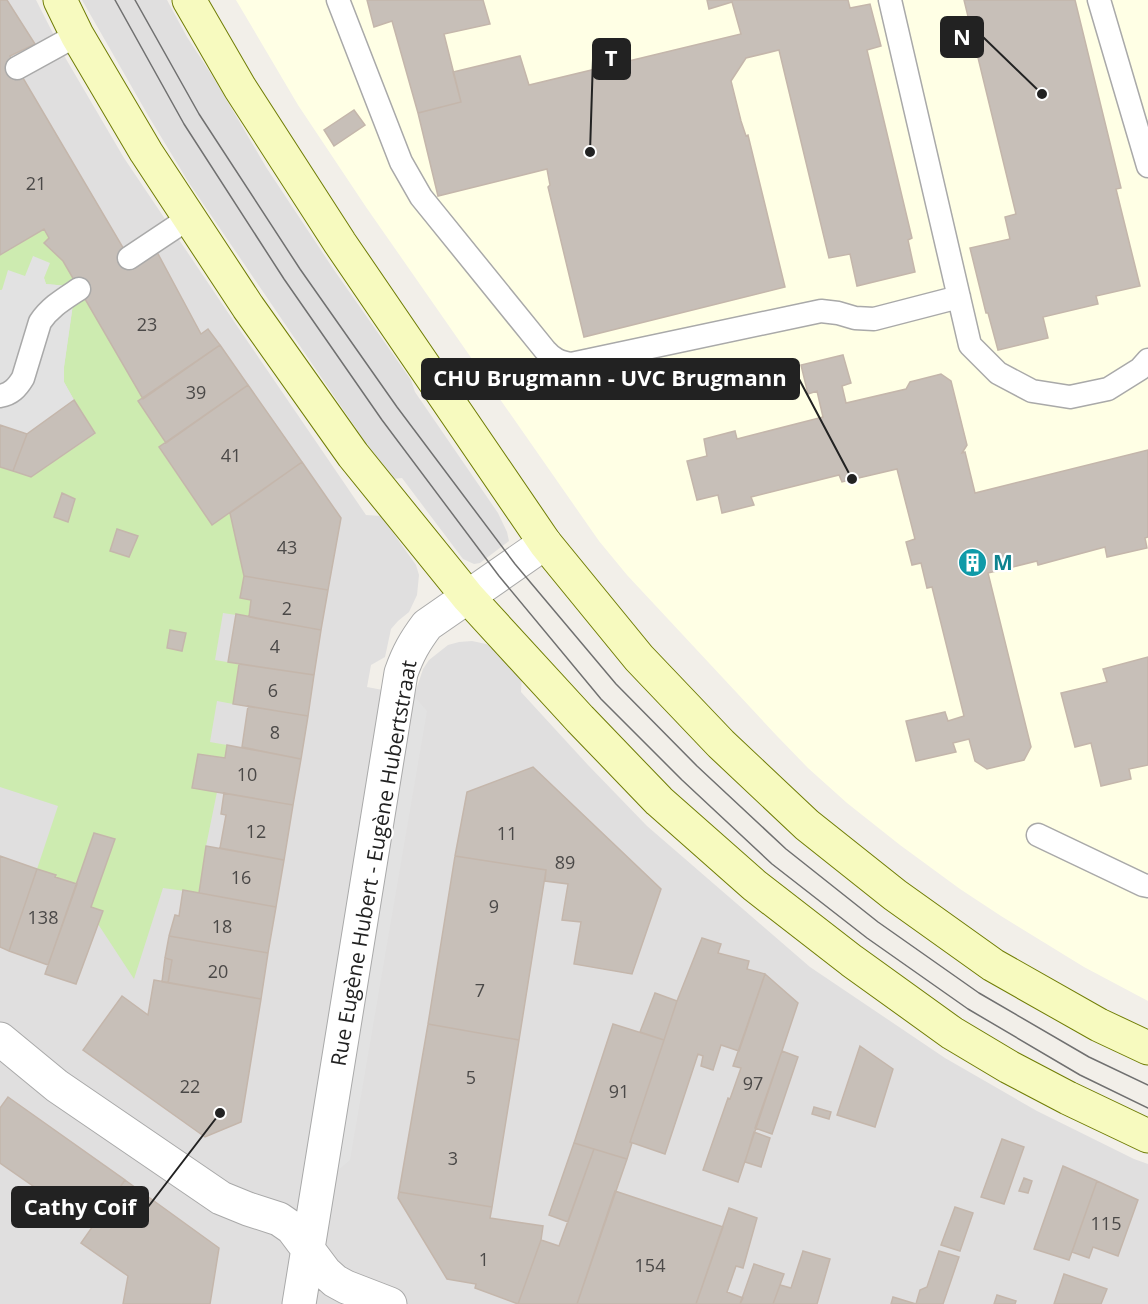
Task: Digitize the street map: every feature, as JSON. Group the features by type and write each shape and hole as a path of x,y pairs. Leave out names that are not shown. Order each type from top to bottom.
{"street":[{"path":"60,0 77,35 146,152 248,307 353,454 468,597 580,719 659,801 754,885 852,961 952,1034 1068,1098 1148,1136"},
{"path":"189,0 240,87 340,243 545,543 639,658 721,744 807,825 895,895 993,965 1100,1025 1148,1048"},
{"name":"Rue Eugène Hubert - Eugène Hubertstraat","path":"298,1304 401,673 407,654 428,625 545,543"},
{"path":"0,1039 57,1086 221,1198 279,1219 292,1228 335,1281 390,1304"}],"lane":[{"path":"338,0 401,162 422,197 545,350 561,363 571,364 821,311 855,318 874,319 959,297"},
{"path":"890,0 970,345 998,373 1032,392 1070,397 1108,389 1140,369 1148,360"},
{"path":"1099,0 1148,166"},
{"path":"17,68 77,35"},
{"path":"129,258 189,218"},
{"path":"0,396 11,392 18,386 40,322 45,315 51,308 79,289"},
{"path":"1038,835 1148,886"}],"shaded area":[{"path":"0,0 36,0 66,59 124,158 366,515 381,516 416,565 419,575 417,595 409,612 391,629 385,657 371,665 367,687 414,696 423,669 429,660 448,645 472,641 498,650 522,672 521,692 647,826 810,967 945,1058 1037,1111 1148,1164 1148,1304 0,1304"},
{"path":"82,0 167,0 266,167 411,380 415,392 498,513 509,541 480,563 474,564 463,559 402,478 393,479 383,468 189,183"},
{"path":"236,0 1148,0 1148,1001 1084,967 1001,916 900,845 847,803 777,736 627,575 599,541 366,207 298,105"},
{"path":"33,256 50,263 44,278 46,284 68,286 73,304 64,382 74,400 27,434 0,425 0,290 2,290 8,270 25,276"},
{"path":"415,697 427,711 350,1160 337,1171"}],"green space":[{"path":"44,229 49,238 45,243 63,261 74,280 68,286 46,284 44,278 25,276 0,290 0,255"},
{"path":"82,294 143,399 139,402 166,443 159,448 212,525 230,513 244,576 240,598 251,600 249,617 223,613 215,660 239,664 233,704 217,701 210,742 227,745 225,758 198,754 193,788 217,792 199,893 163,888 134,979 98,924 91,907 115,839 94,833 77,884 37,869 58,806 0,787 0,467 31,477 95,434 64,382 73,304"}],"building":[{"path":"0,0 7,0 35,44 10,56 135,268 157,252 201,334 208,329 220,345 143,399 63,261 44,243 49,238 44,229 0,255"},
{"path":"367,0 483,0 490,24 444,34 461,102 418,113 392,21 374,27"},
{"path":"707,0 848,0 850,8 870,4 881,46 867,50 912,238 908,240 915,272 857,286 850,254 829,258 779,50 746,58 731,81 741,121 746,136 748,135 785,287 584,337 548,187 550,185 547,169 438,196 418,113 461,102 453,72 520,56 529,85 741,34 732,2 709,9"},
{"path":"964,0 1075,0 1121,188 1116,189 1140,286 1096,296 1098,304 1043,317 1048,338 998,350 970,248 1010,239 1005,217 1016,214"},
{"path":"354,110 365,125 334,146 324,130"},
{"path":"220,345 248,385 166,443 138,401"},
{"name":"M","path":"843,355 851,383 842,386 846,403 906,389 910,382 941,374 951,381 967,445 962,453 965,452 975,493 1148,450 1148,537 1145,538 1147,548 1107,557 1105,547 1038,565 1037,561 988,573 1031,747 1024,760 987,769 975,761 969,739 953,743 956,752 916,761 906,721 945,712 948,721 964,716 932,587 927,588 921,563 912,565 906,542 915,539 897,469 842,482 839,475 751,497 754,505 722,513 718,495 697,500 687,461 707,456 704,439 735,431 737,439 823,417 817,391 808,394 801,365"},
{"path":"248,385 302,462 212,525 159,447"},
{"path":"74,400 95,433 31,477 13,471 27,434"},
{"path":"0,425 27,434 13,471 0,467"},
{"path":"302,462 341,518 328,590 244,576 230,513"},
{"path":"62,493 75,499 68,522 54,517"},
{"path":"117,529 138,536 129,557 110,551"},
{"path":"244,576 328,590 321,630 249,617 251,600 240,598"},
{"path":"236,614 321,630 314,675 228,662"},
{"path":"170,630 186,633 182,651 167,648"},
{"path":"1148,657 1148,765 1129,769 1131,779 1101,786 1091,743 1075,747 1061,693 1107,682 1103,669"},
{"path":"239,664 314,675 308,716 233,704"},
{"path":"248,706 308,716 301,759 242,747"},
{"path":"227,745 301,759 293,805 192,788 198,754 225,758"},
{"path":"533,767 661,889 632,974 574,964 581,922 562,920 568,884 545,881 546,870 455,856 467,792"},
{"path":"224,793 293,805 284,860 220,848 226,815 221,814"},
{"path":"94,833 115,839 91,907 103,911 76,984 45,974"},
{"path":"206,846 284,860 276,907 199,893"},
{"path":"0,856 37,869 9,951 0,947"},
{"path":"455,856 546,870 519,1040 428,1024"},
{"path":"37,869 77,884 48,965 9,951"},
{"path":"183,890 276,907 268,953 169,936 175,915 179,916"},
{"path":"169,936 268,953 261,999 168,983 172,960 165,958"},
{"path":"702,938 721,944 718,953 749,961 747,969 765,974 739,1051 721,1045 713,1070 701,1066 703,1056 698,1054 665,1154 630,1142 677,1001"},
{"path":"165,958 172,960 168,983 162,982"},
{"path":"765,974 798,1003 738,1182 703,1170 741,1068 733,1066"},
{"path":"154,980 261,999 241,1122 205,1137 83,1050 122,996 148,1015"},
{"path":"655,993 677,1001 664,1040 640,1032"},
{"path":"428,1024 519,1040 492,1207 399,1192"},
{"path":"613,1024 664,1040 630,1142 632,1143 627,1159 574,1143"},
{"path":"860,1046 893,1069 875,1127 837,1115"},
{"path":"782,1051 798,1057 772,1134 755,1128"},
{"path":"8,1097 125,1180 92,1227 0,1163 0,1108"},
{"path":"814,1107 831,1112 829,1119 812,1114"},
{"path":"754,1132 770,1138 761,1167 745,1162"},
{"path":"1002,1139 1024,1147 1004,1204 981,1197"},
{"path":"574,1143 594,1149 568,1222 549,1215"},
{"path":"594,1149 627,1159 577,1304 518,1304 541,1240 559,1246"},
{"path":"1063,1166 1097,1181 1069,1260 1034,1249"},
{"path":"1024,1178 1032,1181 1028,1193 1019,1191"},
{"path":"125,1180 219,1248 210,1304 123,1304 128,1276 81,1243"},
{"path":"1097,1181 1138,1200 1118,1256 1093,1247 1089,1258 1072,1252"},
{"path":"615,1191 723,1227 696,1304 577,1304"},
{"path":"399,1192 492,1207 490,1218 543,1226 541,1240 518,1304 475,1288 476,1284 447,1279 398,1198"},
{"path":"955,1207 973,1213 960,1251 941,1245"},
{"path":"729,1208 757,1218 743,1268 736,1266 727,1292 743,1298 740,1304 696,1304"},
{"path":"803,1251 830,1259 817,1304 773,1304 780,1285 791,1288"},
{"path":"939,1251 959,1257 943,1304 916,1304 920,1290 927,1287"},
{"path":"754,1264 784,1274 773,1304 740,1304"},
{"path":"1064,1274 1107,1289 1101,1304 1054,1304"},
{"path":"997,1295 1016,1301 1015,1304 994,1304"},
{"path":"893,1297 916,1304 891,1304"}],"tram line":[{"path":"115,0 184,124 284,279 382,420 499,576 601,699 682,780 772,864 867,938 968,1009 1080,1075 1148,1108"},
{"path":"135,0 199,114 300,269 397,407 515,564 616,684 697,766 786,849 878,922 979,993 1089,1057 1148,1085"}],"place":[{"name":"N","path":"1042,94"},
{"name":"T","path":"590,152"},
{"name":"CHU Brugmann - UVC Brugmann","path":"852,479"},
{"name":"M","path":"972,562"},
{"name":"Cathy Coif","path":"220,1113"}]}
